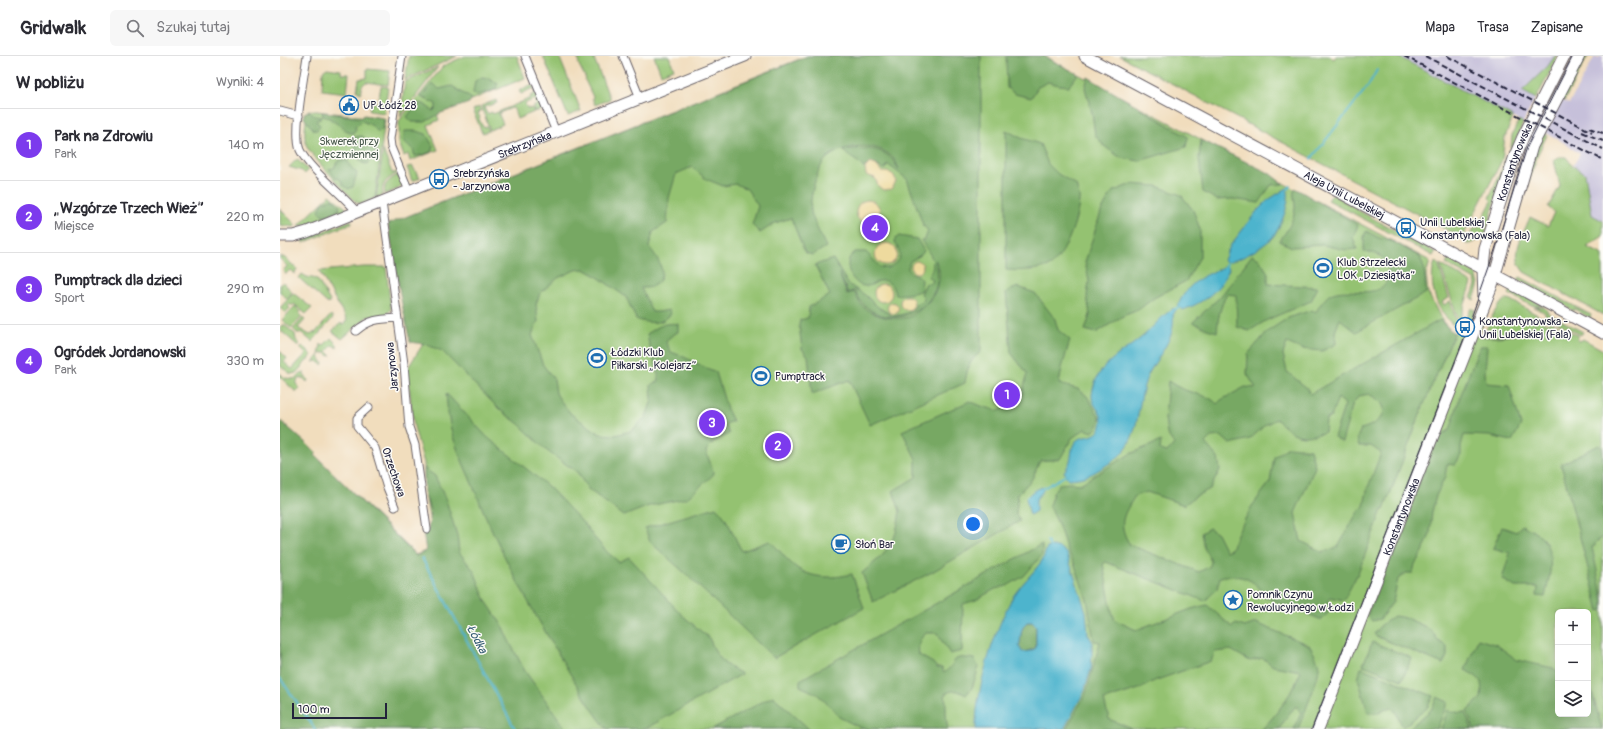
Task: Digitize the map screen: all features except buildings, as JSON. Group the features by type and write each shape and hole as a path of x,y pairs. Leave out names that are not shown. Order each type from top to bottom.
{"street":[{"path":"307,56 299,116 298,144 302,154 356,212"},
{"path":"402,56 390,139 391,147 409,191"},
{"path":"525,56 556,132"},
{"path":"623,56 640,98"},
{"name":"Srebrzyńska","path":"280,236 300,234 745,56"},
{"name":"Aleja Unii Lubelskiej","path":"1085,56 1603,333"},
{"name":"Konstantynowska","path":"1484,305 1483,268 1487,243 1513,162 1522,137 1564,56"},
{"name":"Konstantynowska","path":"1318,729 1495,275 1528,156 1545,119 1579,56"},
{"path":"280,111 299,116"},
{"name":"Jarzynowa","path":"382,202 409,426 415,445 426,529"},
{"path":"356,331 374,320 397,318"},
{"name":"Orzechowa","path":"369,407 357,418 357,426 375,448 386,485 395,507"}],"shaded area":[{"path":"1397,56 1557,56 1523,123"},
{"path":"1595,56 1599,58 1600,56 1603,56 1603,221 1592,215 1585,173 1573,166 1580,154 1558,139 1544,132 1560,99 1569,104"}],"green space":[{"path":"409,56 457,56 405,80"},
{"path":"465,56 517,56 525,78 437,114 439,120 428,125 438,150 410,161 408,154 404,156 399,143 399,121 443,66"},
{"path":"543,56 559,56 581,111 568,116"},
{"path":"577,56 593,56 610,99 595,105 585,80 586,79 578,63"},
{"path":"654,56 669,56 674,69 661,74"},
{"path":"807,56 1044,56 1430,261 1426,275 1428,293 1443,322 1452,332 1461,333 1471,308 1475,310 1467,334 1485,313 1487,314 1478,336 1501,337 1509,336 1525,330 1500,336 1484,336 1496,309 1500,304 1509,299 1541,317 1540,320 1546,323 1551,322 1578,336 1577,340 1580,341 1583,339 1603,350 1603,729 280,729 280,422 317,453 315,455 416,555 434,547 426,499 424,463 414,427 407,369 425,341 408,216"},
{"path":"808,56 981,56 981,352 971,362 965,383 870,425 849,380 812,394 808,356 802,349 799,325 800,320 808,318 809,307 830,295 815,265 833,259 848,284 865,295 878,307 893,316 910,311 917,303 923,301 924,297 921,294 926,283 929,284 933,281 928,277 933,266 932,258 921,240 925,239 928,231 922,226 923,225 907,179 887,164 886,169 871,163 863,168 843,150 869,149 882,152 892,159 899,169 894,159 886,153 869,147 860,146 841,150 826,159 823,163 812,191 811,211 815,224 826,247 813,255 805,253 791,218 775,223 760,233 752,225 758,206 747,189 736,184 723,186 706,179 692,167 676,174 669,198 667,223 653,232 649,247 661,268 661,279 651,287 641,288 652,312 669,310 671,313 668,317 664,320 655,322 646,322 636,319 626,297 584,269 575,270 558,278 540,293 536,304 538,321 532,335 543,365 554,379 556,393 560,400 571,414 600,434 615,435 631,431 646,417 652,400 651,385 659,381 647,334 658,327 665,324 678,324 678,332 671,336 666,342 671,352 683,356 716,372 727,409 733,421 725,424 729,434 713,442 706,451 714,474 687,498 649,506 624,516 588,489 577,472 547,451 519,424 500,410 442,351 425,344 410,342 388,224","holes":["935,260 938,267 939,280 934,294 930,300 925,305 915,313 909,317 903,318 889,318 869,311 860,303 854,292 847,294 839,273 848,293 855,290 862,302 872,311 892,317 912,313 921,308 929,300 935,290 938,279"]},
{"path":"1006,56 1043,56 1078,74 1069,86 1048,82 1038,87 1031,98 1015,94 1007,88"},
{"path":"1120,56 1329,56 1334,59 1336,56 1397,56 1513,117 1505,137 1502,160 1462,238"},
{"path":"1555,56 1558,56 1536,99 1522,91 1548,66"},
{"path":"1584,56 1588,56 1564,101 1560,99"},
{"path":"438,67 400,117 405,82"},
{"path":"327,68 341,70 341,74 349,74 347,93 322,90 323,71"},
{"path":"367,69 390,71 388,85 366,82 362,86 361,93 357,91 359,79 367,78"},
{"path":"482,77 489,78 498,84 495,90 477,95 473,93 475,81"},
{"path":"1088,77 1188,137 1186,147 1139,161 1121,158 1104,146 1095,135 1092,113 1085,88"},
{"path":"434,84 439,89 452,86 472,99 469,103 441,113 425,122 412,122 407,117 417,103 424,104 433,111 436,108 436,104 421,97 429,87"},
{"path":"533,85 543,109 535,112 533,107 537,105 535,99 526,103 525,105 528,109 532,108 534,112 517,119 514,109 512,108 499,113 503,124 490,130 481,106 496,100 497,103 484,107 487,114 492,112 493,114 531,98 530,96 535,94 533,88 521,94 519,91"},
{"path":"381,86 388,87 384,113 369,111 371,102 378,103"},
{"path":"479,107 481,111 478,113 479,119 483,127 487,126 489,131 482,133 473,110"},
{"name":"Skwerek przy Jęczmiennej","path":"308,110 385,119 375,198 361,204 356,202 314,156 305,140 305,127"},
{"path":"309,111 315,116 322,117 316,121 320,125 317,130 314,130 304,118 304,113"},
{"path":"322,112 360,118 364,115 384,118 382,130 378,132 371,125 362,121 355,127 356,129 353,133 350,133 329,118 323,116"},
{"path":"1519,120 1523,123 1510,154 1484,238 1466,244 1474,228 1477,229 1492,201 1489,198 1511,148 1512,135"},
{"path":"1006,130 1021,138 1040,144 1048,164 1058,174 1076,185 1079,198 1078,207 1070,237 1055,262 1044,268 1006,270"},
{"path":"405,131 416,131 426,134 433,146 431,152 415,156 413,150 403,140"},
{"path":"1542,133 1547,135 1538,154 1517,218 1530,166"},
{"path":"362,136 376,146 377,152 367,164 362,163 360,160 352,141 354,137"},
{"path":"1201,140 1269,173 1283,184 1271,185 1259,203 1233,199 1217,200 1203,192 1199,158"},
{"path":"383,150 392,173 398,172 384,184 382,191 383,195 376,198"},
{"path":"1559,157 1566,157 1573,166 1585,173 1592,215 1603,221 1603,236 1587,247 1603,255 1603,315 1524,272 1518,258 1517,252 1521,238 1530,217 1548,226 1554,212 1548,207 1560,186 1554,160"},
{"path":"297,159 308,170 305,174 302,171 289,167"},
{"path":"340,160 347,160 350,166 357,173 353,187 348,189 343,185 340,179 335,178 329,169 334,168"},
{"path":"412,166 420,178 412,181 407,167"},
{"path":"398,174 402,185 398,189 385,194 384,190 386,184"},
{"path":"1131,184 1157,186 1181,195 1193,210 1200,229 1200,257 1186,281 1154,298 1138,310 1123,316 1096,333 1085,330 1090,315 1087,296 1089,281 1085,262 1101,212 1112,192"},
{"path":"1295,188 1358,225 1353,238 1357,249 1346,250 1323,245 1292,247 1279,241 1292,221 1295,207"},
{"path":"1333,194 1361,212 1435,252 1433,256 1328,200"},
{"path":"330,195 346,208 346,210 306,225 298,226"},
{"path":"332,198 339,205 340,209 328,215 322,215 319,211 322,204"},
{"path":"280,209 296,225 294,227 280,225"},
{"path":"352,221 352,223 303,243 302,240"},
{"path":"1366,231 1379,238 1394,242 1420,257 1424,268 1426,293 1356,332 1340,319 1335,332 1336,344 1322,351 1301,349 1287,343 1283,354 1287,372 1307,388 1310,394 1440,320 1454,334 1424,404 1384,510 1382,510 1358,573 1344,600 1329,597 1328,613 1322,620 1265,597 1262,591 1252,582 1240,577 1220,577 1217,589 1205,601 1106,562 1103,564 1112,612 1115,620 1136,630 1191,609 1207,605 1232,627 1236,624 1245,627 1256,623 1309,645 1318,661 1319,667 1314,688 1298,729 1294,729 1301,713 1296,706 1279,729 1262,729 1284,702 1294,687 1301,671 1273,666 1263,658 1250,661 1231,650 1215,652 1211,661 1154,681 1142,688 1104,700 1109,719 1132,729 1066,729 1086,693 1100,642 1094,641 1087,600 1074,563 1066,548 1058,524 1049,505 1054,491 1059,484 1080,484 1130,454 1161,441 1160,450 1167,452 1174,444 1167,434 1165,418 1168,381 1183,389 1207,397 1217,404 1221,400 1245,387 1256,388 1247,374 1248,354 1268,331 1288,318 1312,310 1316,312 1329,295 1336,292 1371,291 1384,285 1388,277 1388,268 1382,258 1378,255 1364,252 1364,237","holes":["1369,394 1382,404 1384,409 1383,413 1374,424 1361,429 1357,438 1359,446 1371,446 1381,453 1367,490 1364,506 1357,513 1338,547 1322,552 1301,541 1295,513 1315,467 1310,449 1288,447 1274,457 1270,482 1252,506 1231,549 1226,551 1217,533 1209,528 1201,533 1204,548 1211,561 1210,566 1199,572 1130,545 1124,531 1123,520 1127,509 1135,496 1147,492 1184,505 1196,496 1210,489 1220,470 1218,458 1205,443 1211,437 1221,436 1230,444 1250,439 1265,425 1276,419 1293,433 1298,435 1309,436 1325,432 1326,419 1331,417 1338,398 1345,404 1334,437 1342,442 1353,403 1359,396"]},
{"path":"899,236 917,239 924,251 921,255 910,261 908,268 910,273 919,276 922,280 921,290 913,293 896,295 891,285 885,281 880,281 868,286 857,283 849,272 848,263 851,256 855,252 866,252 880,267 888,268 898,260 900,254 895,243 895,239"},
{"path":"1252,255 1259,259 1268,273 1268,284 1318,287 1311,301 1267,320 1249,331 1237,327 1236,295 1227,294 1220,313 1217,332 1193,322 1221,296"},
{"path":"280,256 285,258 297,269 294,274 290,270 286,274 283,271 287,266 280,259"},
{"path":"1449,259 1476,274 1479,284 1474,300 1471,298 1476,285 1475,280 1446,264"},
{"path":"1435,262 1438,263 1449,298 1442,302 1444,305 1450,301 1458,325 1457,328 1444,315 1439,307 1433,289 1432,280"},
{"path":"1440,264 1472,283 1459,322"},
{"path":"364,267 386,267 391,309 387,314 367,317 342,339 332,331 341,323 343,325 347,320 319,271"},
{"path":"302,274 307,277 317,279 330,301 328,304 299,278"},
{"path":"1520,277 1591,315 1590,318 1574,309 1573,311 1518,280"},
{"path":"283,282 292,292 287,299 280,292 280,285"},
{"path":"1018,287 1035,293 1055,319 1058,330 1070,340 1059,384 1078,389 1087,396 1100,418 1098,426 1093,432 1085,429 1072,438 1060,459 1040,461 1032,479 1018,494 1016,514 1020,521 932,572 873,602 862,573 883,555 896,533 900,511 893,491 916,477 916,459 902,431 970,401 999,411 1022,397 1027,373 1011,353 1006,292"},
{"path":"1512,289 1544,306 1530,305 1509,294"},
{"path":"293,293 312,308 306,314 294,304 292,306 290,304 288,306 290,308 285,313 280,308"},
{"path":"295,306 301,312 299,314 302,317 291,328 282,320"},
{"path":"1534,307 1545,308 1548,313 1583,332 1581,335 1546,316 1544,312"},
{"path":"331,315 333,318 312,342 302,333 297,333 293,329 303,318 305,320 298,328 310,335 313,332 315,333"},
{"path":"283,324 295,334 296,340 300,344 298,346 280,330"},
{"path":"331,338 337,344 337,348 333,345 327,351 331,355 329,356 326,353 321,353 319,357 323,363 322,365 318,361 313,362 319,355 321,344 323,346"},
{"path":"302,346 312,355 296,373 291,374 280,366 280,351 287,358 284,362 292,369 306,354 300,348"},
{"path":"1480,346 1487,346 1485,372 1486,383 1509,385 1521,425 1512,441 1489,436 1464,435 1461,446 1461,455 1455,465 1447,464 1445,477 1436,496 1432,512 1430,534 1423,552 1415,564 1413,573 1406,573 1398,579 1393,602 1380,619 1372,621 1367,616 1437,437 1450,430 1460,397"},
{"path":"304,372 304,375 308,380 307,382 303,378 298,379 296,384 300,388 298,391 295,391 280,377 280,373 285,378 294,379"},
{"path":"446,393 487,437 549,487 586,526 608,553 619,562 629,557 682,615 709,638 716,653 725,664 742,674 645,729 607,729 594,712 547,635 503,554 455,444 449,421"},
{"path":"281,421 317,453 315,455 416,556 426,551 423,531 428,530 431,513 424,492 424,468 435,476 446,500 457,535 459,552 474,571 486,601 502,625 525,671 566,729 280,729"},
{"path":"1599,445 1603,450 1603,537 1595,543 1595,546 1592,547 1603,600 1603,610 1599,611 1561,464"},
{"path":"716,507 728,522 742,551 770,541 792,564 805,573 828,577 852,574 864,608 774,658 686,574 650,542 645,528"},
{"path":"1522,525 1541,537 1547,545 1550,567 1545,597 1537,596 1538,587 1515,587 1502,579 1510,553 1493,548 1502,527 1516,532"},
{"path":"1042,545 1042,555 1024,576 1007,586 995,589 976,600 963,604 962,651 950,654 937,633 926,633 920,640 919,655 933,663 937,668 942,668 944,673 949,669 955,660 960,658 974,659 979,667 972,688 966,695 956,691 951,691 945,694 948,729 863,729 839,717 817,694 800,686 800,680"},
{"path":"1394,616 1406,618 1433,632 1439,642 1447,646 1447,656 1443,664 1374,634 1380,626"},
{"path":"1027,622 1032,622 1036,625 1036,648 1022,653 1019,646 1023,627"},
{"path":"1478,639 1497,645 1517,660 1553,668 1555,670 1555,717 1591,717 1591,688 1602,729 1474,729 1467,711 1481,698 1482,687 1478,678 1465,670"},
{"path":"1372,642 1412,658 1402,680 1363,665"},
{"path":"1361,668 1433,696 1427,708 1403,727 1396,713 1390,707 1379,713 1368,713 1358,678"},
{"path":"773,696 809,729 712,729"},
{"path":"1437,697 1448,702 1437,729 1408,729 1431,710"},
{"path":"1448,710 1460,713 1465,712 1472,729 1441,729"}],"sand":[{"path":"870,163 876,165 882,172 889,172 893,174 896,181 892,189 883,190 878,186 875,178 866,175 865,168"},
{"path":"868,200 873,201 879,207 879,217 873,223 868,224 863,223 857,217 856,212 857,207 863,201"},
{"path":"886,243 894,246 897,254 894,262 886,265 878,262 875,254 878,246"},
{"path":"915,261 919,261 923,267 919,273 915,273 911,269 911,265"},
{"path":"879,284 887,284 892,289 890,300 887,302 879,302 874,297 874,289"},
{"path":"907,296 912,298 914,303 912,308 907,310 902,308 900,303 902,298"},
{"path":"893,302 897,304 899,308 897,312 893,314 889,312 887,308 889,304"}],"water":[{"path":"1287,188 1287,207 1272,238 1263,246 1237,260 1226,262 1224,260 1230,246 1257,211 1268,200"},
{"path":"1225,266 1228,266 1229,269 1226,277 1210,295 1198,304 1183,310 1178,306 1183,295 1195,282"},
{"path":"1174,308 1176,310 1173,315 1172,332 1148,375 1142,394 1136,424 1124,451 1113,461 1092,474 1079,478 1068,479 1064,472 1070,462 1074,443 1079,439 1093,435 1101,426 1102,421 1100,413 1092,399 1094,384 1099,375 1104,367 1142,337 1165,314"},
{"path":"1042,487 1043,491 1036,499 1036,511 1030,515 1026,498 1032,492"},
{"path":"1053,546 1060,548 1067,554 1086,612 1088,634 1092,641 1092,654 1091,669 1084,692 1064,729 976,729 979,697 983,679 993,642 1000,624 1014,595 1020,586 1035,571 1043,559 1047,548","holes":["1027,622 1032,622 1036,626 1036,648 1030,651 1022,652 1019,646 1022,630"]}],"waterway":[{"path":"1311,159 1368,86 1377,70"},
{"path":"1226,266 1227,262"},
{"path":"1175,309 1179,307"},
{"path":"1042,489 1066,475"},
{"path":"1047,541 1050,547"},
{"name":"Łódka","path":"422,558 515,729"},
{"path":"280,678 315,729"}],"tram line":[{"path":"1312,729 1463,341 1495,250 1527,147 1573,56"}],"railway":[{"path":"1404,56 1603,160"},
{"path":"1425,56 1603,149"},
{"path":"1447,56 1592,132"},
{"path":"1589,128 1603,133"},
{"path":"1582,132 1603,141"}],"place":[{"name":"UP Łódź 28","path":"349,105"},
{"name":"Srebrzyńska - Jarzynowa","path":"439,179"},
{"name":"Ogródek Jordanowski","path":"875,228"},
{"name":"Unii Lubelskiej - Konstantynowska (Fala)","path":"1406,228"},
{"name":"Klub Strzelecki LOK „Dziesiątka”","path":"1323,268"},
{"name":"Konstantynowska - Unii Lubelskiej (Fala)","path":"1465,327"},
{"name":"Łódzki Klub Piłkarski „Kolejarz”","path":"597,358"},
{"name":"Pumptrack","path":"761,376"},
{"name":"Park na Zdrowiu","path":"1007,395"},
{"name":"Pumptrack dla dzieci","path":"712,423"},
{"name":"„Wzgórze Trzech Wież”","path":"778,446"},
{"name":"Słoń Bar","path":"841,544"},
{"name":"Pomnik Czynu Rewolucyjnego w Łodzi","path":"1233,600"}]}
